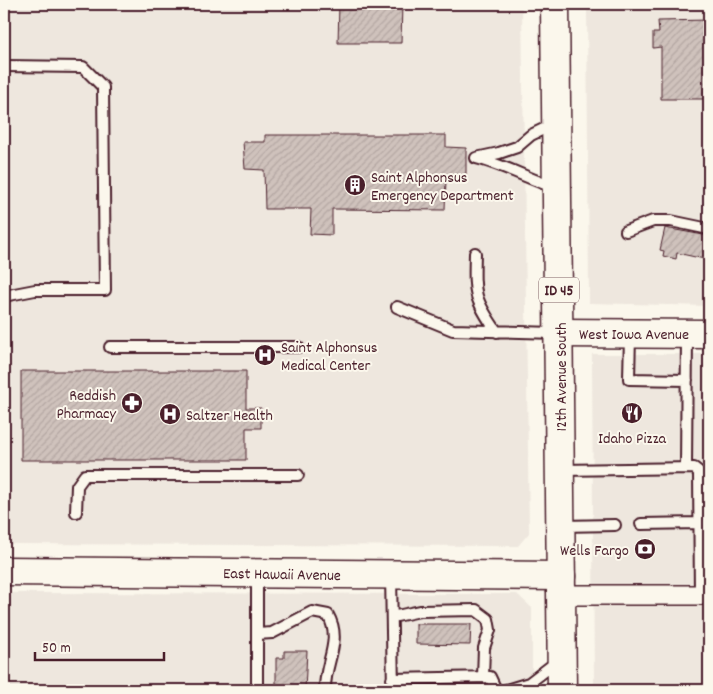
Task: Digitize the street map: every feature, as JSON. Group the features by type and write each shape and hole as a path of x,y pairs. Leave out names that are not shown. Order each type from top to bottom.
{"street":[{"name":"12th Avenue South","path":"555,4 562,690"},
{"name":"West Iowa Avenue","path":"559,333 698,333"},
{"name":"East Hawaii Avenue","path":"4,571 391,574 561,585"},
{"path":"561,585 705,595"}],"lane":[{"path":"4,66 83,67 103,88 105,290 35,290 4,296"},
{"path":"557,122 531,135 517,147 476,158 499,164 531,179 558,188"},
{"path":"626,231 653,221 671,221 709,229"},
{"path":"475,253 474,291 480,309 497,332"},
{"path":"397,307 453,330 559,333"},
{"path":"630,333 629,379 687,380"},
{"path":"686,468 687,380 698,333"},
{"path":"110,346 298,346"},
{"path":"560,470 694,468 699,472 705,595"},
{"path":"76,512 76,486 86,475 298,475"},
{"path":"641,524 700,523"},
{"path":"561,526 615,525"},
{"path":"257,573 257,690"},
{"path":"391,574 393,690"},
{"path":"392,617 420,611 476,610 488,619 490,630 484,648 484,677"},
{"path":"257,634 272,633 312,612 328,615 334,626 334,640 325,690"},
{"path":"506,690 529,683 562,658"},
{"path":"392,679 490,677 496,690"}],"shaded area":[{"name":"Saint Alphonsus Medical Center","path":"4,4 522,4 529,533 518,546 4,544"},
{"path":"587,4 709,4 709,306 589,303"},
{"path":"592,354 709,354 709,690 594,690"},
{"path":"4,593 517,594 532,608 532,690 4,690"}],"building":[{"path":"339,4 402,4 401,43 338,43"},
{"path":"709,20 709,99 661,99 661,47 653,48 653,33 659,33 658,21"},
{"name":"Saint Alphonsus Emergency Department","path":"265,135 446,135 446,147 466,148 466,179 446,179 445,210 332,209 332,235 310,234 311,209 265,209 264,170 245,169 243,142 265,142"},
{"path":"665,228 709,236 709,260 677,253 676,259 663,256 664,251 660,250"},
{"path":"21,371 246,371 246,408 261,408 261,428 246,428 246,460 21,460"},
{"path":"416,624 471,624 470,645 416,644"},
{"path":"284,651 307,651 305,690 276,690 276,658 284,658"}],"place":[{"name":"Saint Alphonsus Emergency Department","path":"355,185"},
{"name":"Saint Alphonsus Medical Center","path":"265,355"},
{"name":"Reddish Pharmacy","path":"132,403"},
{"name":"Idaho Pizza","path":"632,413"},
{"name":"Saltzer Health","path":"170,414"},
{"name":"Wells Fargo","path":"645,549"}]}
